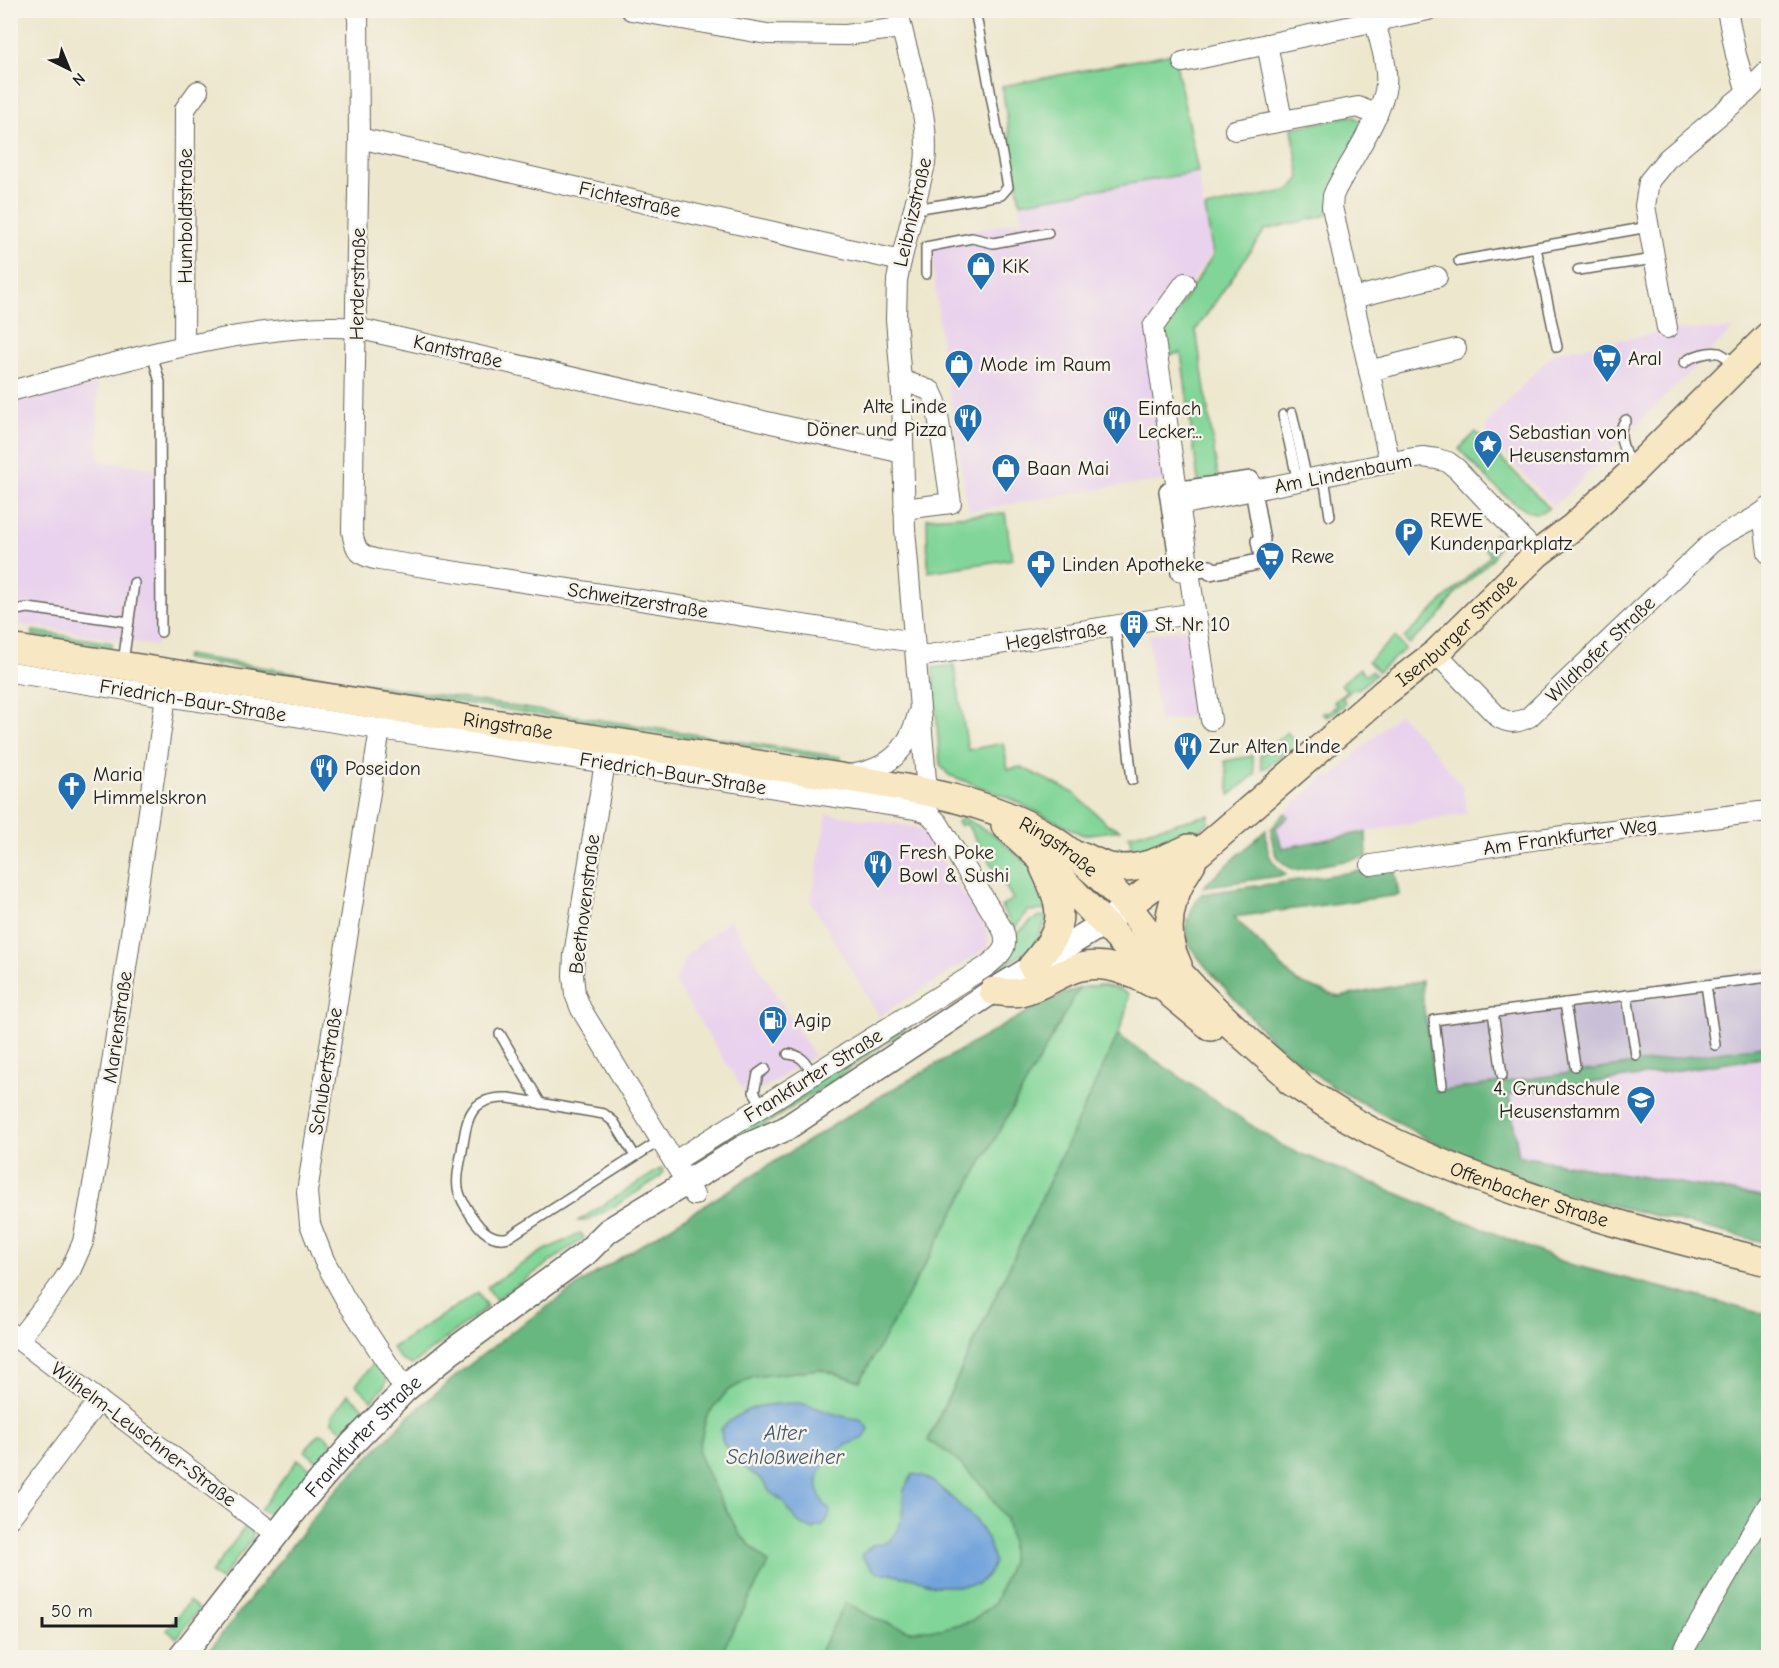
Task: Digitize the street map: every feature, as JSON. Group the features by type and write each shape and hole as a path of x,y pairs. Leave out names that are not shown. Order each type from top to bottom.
{"main road":[{"name":"Isenburger Straße","path":"1127,906 1200,852 1384,693 1436,653 1537,554 1574,527 1632,472 1768,336"},
{"name":"Ringstraße","path":"10,650 37,652 927,792 977,806 1030,827 1064,848 1112,889 1127,906"},
{"name":"Ringstraße","path":"977,806 1012,830 1104,923"},
{"path":"1064,848 1108,866 1118,868 1141,866 1192,847 1239,819"},
{"path":"990,993 1019,992 1048,982 1077,968 1101,966 1114,967 1179,987 1168,923 1176,892 1200,852"},
{"path":"1032,966 1046,950 1060,921 1056,898 1037,854"},
{"name":"Offenbacher Straße","path":"1127,906 1179,987"},
{"name":"Offenbacher Straße","path":"1104,923 1179,987 1221,1034 1347,1118 1379,1136 1476,1177 1589,1215 1768,1262"}],"street":[{"name":"Herderstraße","path":"358,10 359,138 352,531 357,549 362,556"},
{"path":"631,10 767,34 846,35 899,19"},
{"path":"1183,62 1428,10"},
{"path":"1727,10 1736,55 1747,92"},
{"name":"Leibnizstraße","path":"899,19 921,99 927,148 915,209 897,280 896,320 902,380 904,509 927,792"},
{"path":"1376,22 1386,72 1383,98 1377,115 1333,196 1332,207 1389,463"},
{"path":"1267,44 1282,120"},
{"path":"1667,328 1645,206 1649,181 1668,159 1747,92 1768,71"},
{"name":"Humboldtstraße","path":"184,345 185,109 198,91"},
{"path":"1235,130 1358,107 1377,115"},
{"name":"Fichtestraße","path":"359,138 901,261"},
{"path":"1353,298 1437,277"},
{"path":"1185,283 1154,327 1211,720"},
{"name":"Kantstraße","path":"10,391 184,345 230,336 333,326 356,328 903,453"},
{"path":"1369,371 1456,349"},
{"path":"902,380 931,391 936,402 951,503 904,509"},
{"name":"Am Lindenbaum","path":"1177,497 1253,491 1423,457 1437,459 1448,462 1467,478 1537,554"},
{"name":"Am Lindenbaum","path":"1189,572 1210,568 1210,572 1263,561 1259,541 1262,540 1253,491"},
{"path":"1766,511 1768,553"},
{"name":"Wildhofer Straße","path":"1436,653 1498,717 1507,723 1520,722 1529,717 1711,543 1766,511"},
{"name":"Schweitzerstraße","path":"362,556 915,650"},
{"name":"Hegelstraße","path":"915,650 1195,614"},
{"name":"Friedrich-Baur-Straße","path":"10,672 928,813 938,823 1003,930 1006,942 1003,950"},
{"name":"Marienstraße","path":"15,1336 57,1290 71,1269 83,1242 99,1151 166,696"},
{"name":"Leibnizstraße","path":"841,777 882,767 908,740 920,705"},
{"name":"Schubertstraße","path":"380,729 309,1175 307,1200 310,1224 330,1272 405,1390"},
{"name":"Beethovenstraße","path":"605,762 574,955 575,994 590,1024 690,1189"},
{"name":"Am Frankfurter Weg","path":"1371,865 1539,839 1768,811"},
{"name":"Frankfurter Straße","path":"180,1658 276,1535 351,1445 405,1390 452,1352 585,1254 608,1231 690,1189 744,1147 784,1129 1127,906"},
{"name":"Frankfurter Straße","path":"675,1161 987,966 1003,950"},
{"path":"952,988 990,993"},
{"name":"Wilhelm-Leuschner-Straße","path":"15,1336 276,1535"},
{"path":"10,1518 99,1400"},
{"path":"1679,1658 1768,1505"}],"lane":[{"path":"915,209 1001,195 1008,187 975,10"},
{"path":"1460,261 1648,227"},
{"path":"926,274 926,247 972,238 993,243 1048,233"},
{"path":"1536,248 1557,347"},
{"path":"1578,270 1655,259"},
{"path":"1684,363 1697,356 1719,353 1739,366"},
{"path":"152,354 160,382 161,632"},
{"path":"1287,414 1309,480 1330,516"},
{"path":"1626,420 1620,431 1632,472"},
{"path":"123,666 134,584"},
{"path":"10,611 28,608 129,622"},
{"path":"1115,626 1132,780"},
{"path":"1442,1085 1434,1020 1768,977"},
{"path":"1706,985 1715,1045"},
{"path":"1627,995 1636,1055"},
{"path":"1566,1003 1575,1066"},
{"path":"1493,1012 1502,1075"},
{"path":"500,1034 541,1104"},
{"path":"789,1054 802,1058 813,1075"},
{"path":"763,1106 754,1092 754,1086 758,1074 765,1069"},
{"path":"635,1156 614,1122 604,1114 495,1097 484,1100 474,1109 468,1119 458,1189 475,1221 483,1230 491,1236 503,1239 661,1140"}],"shaded area":[{"path":"1198,172 1211,254 1159,330 1181,479 1110,487 969,511 943,359 930,238 1022,221 1020,203"},
{"path":"1733,329 1554,507 1488,436 1485,425 1555,352 1674,330"},
{"path":"97,385 99,461 157,469 157,646 11,623 10,404"},
{"path":"1188,628 1200,715 1159,722 1148,635"},
{"path":"1399,714 1433,750 1463,787 1467,814 1282,848 1276,828 1288,817 1285,813 1326,775 1330,778"},
{"path":"827,814 915,827 925,833 988,934 986,949 879,1016 811,902"},
{"path":"730,919 814,1056 748,1098 675,982 688,954"},
{"path":"1768,969 1768,1045 1436,1092 1426,1018"},
{"name":"4. Grundschule Heusenstamm","path":"1768,1057 1768,1198 1519,1156 1509,1094"}],"green space":[{"path":"1174,53 1198,172 1020,203 1002,86"},
{"path":"1351,116 1363,124 1327,215 1265,230 1196,330 1219,483 1199,487 1181,353 1166,355 1163,338 1164,331 1213,255 1205,208 1290,190 1300,178 1292,128"},
{"path":"1476,432 1549,508 1536,513 1517,504 1495,486 1459,449"},
{"path":"1005,513 1012,559 928,572 927,518"},
{"path":"1495,534 1498,548 1492,559 1455,594 1438,618 1409,644 1404,638 1491,555 1482,546"},
{"path":"33,631 112,643 111,648 33,636"},
{"path":"1395,637 1405,649 1378,672 1368,661"},
{"path":"186,655 341,680 341,683 185,659"},
{"path":"954,665 968,750 1003,743 1008,769 1021,767 1074,793 1107,824 1120,830 1083,835 1007,797 949,775 940,765 933,668"},
{"path":"1360,668 1366,675 1371,671 1375,675 1357,690 1355,688 1342,698 1344,705 1328,717 1325,716 1322,713 1327,714 1337,705 1334,702 1347,691 1341,684"},
{"path":"361,683 841,757 840,761 360,687"},
{"path":"1287,732 1296,743 1262,769 1260,756"},
{"path":"1252,756 1255,774 1230,795 1225,761"},
{"path":"1285,813 1288,817 1276,828 1282,848 1366,832 1367,857 1296,870 1289,867 1276,854 1271,829"},
{"path":"1209,815 1208,823 1187,838 1165,849 1133,854 1129,835"},
{"path":"964,818 998,837 1046,882 1051,910 1027,911 1013,931 1001,907 1013,899 966,823 960,826 957,822"},
{"path":"1266,830 1269,855 1286,875 1203,887"},
{"path":"1394,866 1399,895 1234,917 1297,982 1339,997 1422,981 1436,1092 1768,1045 1768,1057 1509,1095 1519,1156 1768,1198 1768,1243 1545,1189 1429,1140 1330,1085 1274,1043 1190,947 1185,928 1201,894"},
{"path":"1040,916 1048,918 1033,947 984,979 1023,928"},
{"path":"1100,985 1116,988 1128,994 1127,1008 1118,1035 928,1440 950,1454 985,1488 1006,1519 1011,1541 1011,1562 995,1603 971,1621 941,1629 910,1631 878,1620 845,1604 817,1657 719,1657 768,1563 740,1535 698,1453 706,1417 727,1391 753,1377 820,1369 860,1381 1079,988"},
{"path":"1079,988 860,1381 820,1369 753,1377 727,1391 706,1417 698,1453 740,1535 768,1563 719,1657 204,1657 332,1494 408,1417 514,1330 596,1273 872,1101 1046,1001"},
{"path":"944,1001 832,1081 711,1160 703,1149"},
{"path":"1118,1035 1282,1146 1569,1264 1768,1315 1768,1657 817,1658 845,1603 878,1620 910,1631 941,1629 971,1621 995,1603 1011,1562 1011,1541 1006,1519 985,1488 950,1454 928,1441"},
{"path":"662,1168 663,1172 660,1177 631,1196 595,1217 578,1221"},
{"path":"581,1233 584,1238 496,1300 487,1287 541,1252"},
{"path":"478,1292 487,1307 412,1365 401,1360 392,1348"},
{"path":"377,1359 388,1376 385,1385 372,1401 356,1385"},
{"path":"348,1394 365,1409 346,1430 332,1422 332,1416"},
{"path":"318,1434 325,1435 333,1445 318,1462 305,1451"},
{"path":"298,1459 312,1470 277,1510 268,1513 260,1510"},
{"path":"248,1523 253,1532 252,1539 220,1580 211,1573"},
{"path":"189,1601 199,1609 177,1638 167,1630"}],"water":[{"name":"Alter Schloßweiher","path":"799,1403 844,1417 860,1419 869,1429 864,1438 841,1449 823,1466 818,1487 821,1499 830,1511 829,1517 822,1526 815,1527 813,1530 796,1521 783,1501 770,1492 762,1480 733,1459 722,1440 721,1429 748,1410 766,1405"},
{"path":"913,1474 933,1481 975,1519 989,1542 994,1562 990,1572 978,1584 935,1586 911,1577 878,1573 861,1555 873,1545 888,1542 898,1531 904,1490"}],"place":[{"name":"KiK","path":"981,292"},
{"name":"Aral","path":"1607,384"},
{"name":"Mode im Raum","path":"959,390"},
{"name":"Alte Linde Döner und Pizza","path":"968,444"},
{"name":"Einfach Lecker...","path":"1117,446"},
{"name":"Sebastian von Heusenstamm","path":"1488,470"},
{"name":"Baan Mai","path":"1006,494"},
{"name":"REWE Kundenparkplatz","path":"1409,558"},
{"name":"Rewe","path":"1270,582"},
{"name":"Linden Apotheke","path":"1041,590"},
{"name":"St. Nr. 10","path":"1134,650"},
{"name":"Zur Alten Linde","path":"1188,772"},
{"name":"Poseidon","path":"324,794"},
{"name":"Maria Himmelskron","path":"72,812"},
{"name":"Fresh Poke Bowl & Sushi","path":"878,890"},
{"name":"Agip","path":"773,1046"},
{"name":"4. Grundschule Heusenstamm","path":"1641,1126"}]}
